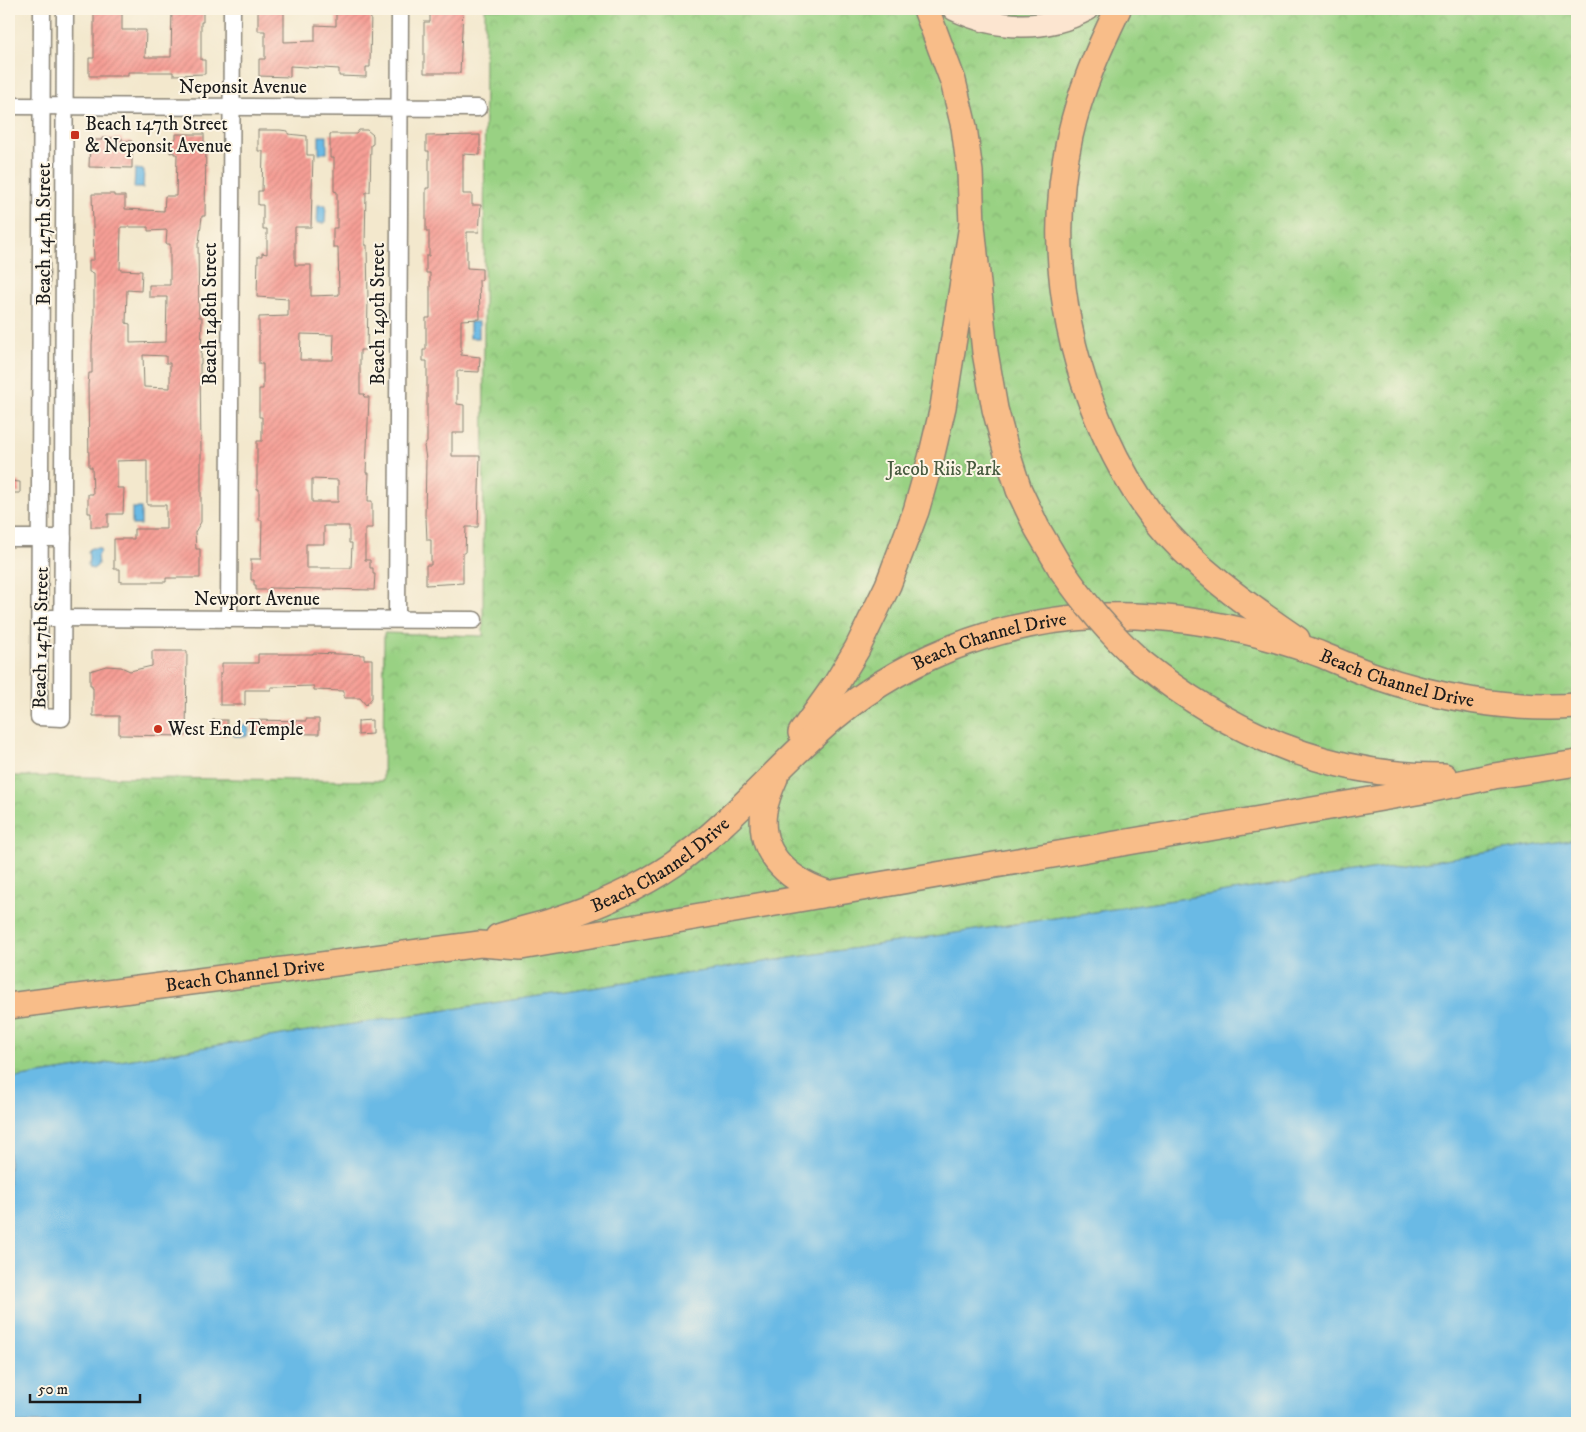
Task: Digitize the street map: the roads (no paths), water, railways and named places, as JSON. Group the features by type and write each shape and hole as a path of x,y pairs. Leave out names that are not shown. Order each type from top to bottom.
{"main road":[{"path":"926,9 953,81 960,106 970,172 972,225 988,371 1001,431 1019,490 1061,569 1100,621 1141,662 1187,697 1260,738 1310,757 1357,769 1403,775 1494,776"},
{"path":"1118,9 1095,56 1080,98 1070,138 1063,186 1060,218 1060,259 1066,313 1078,366 1097,417 1117,460 1157,521 1182,549 1214,579 1319,654"},
{"path":"831,894 807,886 787,873 773,855 768,845 764,828 766,801 777,772 799,735 836,684 857,649 888,585 907,535 924,485 943,407 972,225"},
{"name":"Beach Channel Drive","path":"480,944 515,931 548,923 573,914 635,887 672,865 704,841 745,804 807,741 872,689 895,675 971,640 1029,624 1100,616 1145,616 1211,623 1319,654 1373,676 1426,691 1514,706 1555,708 1577,706"},
{"name":"Beach Channel Drive","path":"9,1006 480,944 520,947 1428,790 1494,776 1577,764"}],"street":[{"name":"Beach 147th Street","path":"42,9 39,717 62,718 65,9"},
{"name":"Beach 148th Street","path":"229,619 232,9"},
{"name":"Beach 149th Street","path":"397,619 400,9"},
{"path":"954,9 987,22 1015,26 1030,26 1059,21 1088,9"},
{"name":"Neponsit Avenue","path":"9,106 478,108"},
{"path":"40,320 64,320"},
{"path":"9,538 63,538"},
{"name":"Newport Avenue","path":"39,618 474,620"}],"water":[{"path":"319,136 327,136 327,153 319,153"},
{"path":"135,169 144,170 143,188 134,188"},
{"path":"318,205 326,205 325,223 317,223"},
{"path":"470,322 479,322 479,338 470,338"},
{"path":"132,508 141,508 141,525 132,525"},
{"path":"91,548 99,548 101,551 97,556 98,564 93,569 89,568 88,565 88,551"},
{"path":"247,725 249,730 247,736 234,736 231,732 234,726"},
{"path":"1577,839 1577,1423 9,1423 9,1079 288,1034"}],"place":[{"name":"Beach 147th Street & Neponsit Avenue","path":"75,135"},
{"name":"West End Temple","path":"158,729"}],"park label":[{"name":"Jacob Riis Park","path":"944,469"}]}
